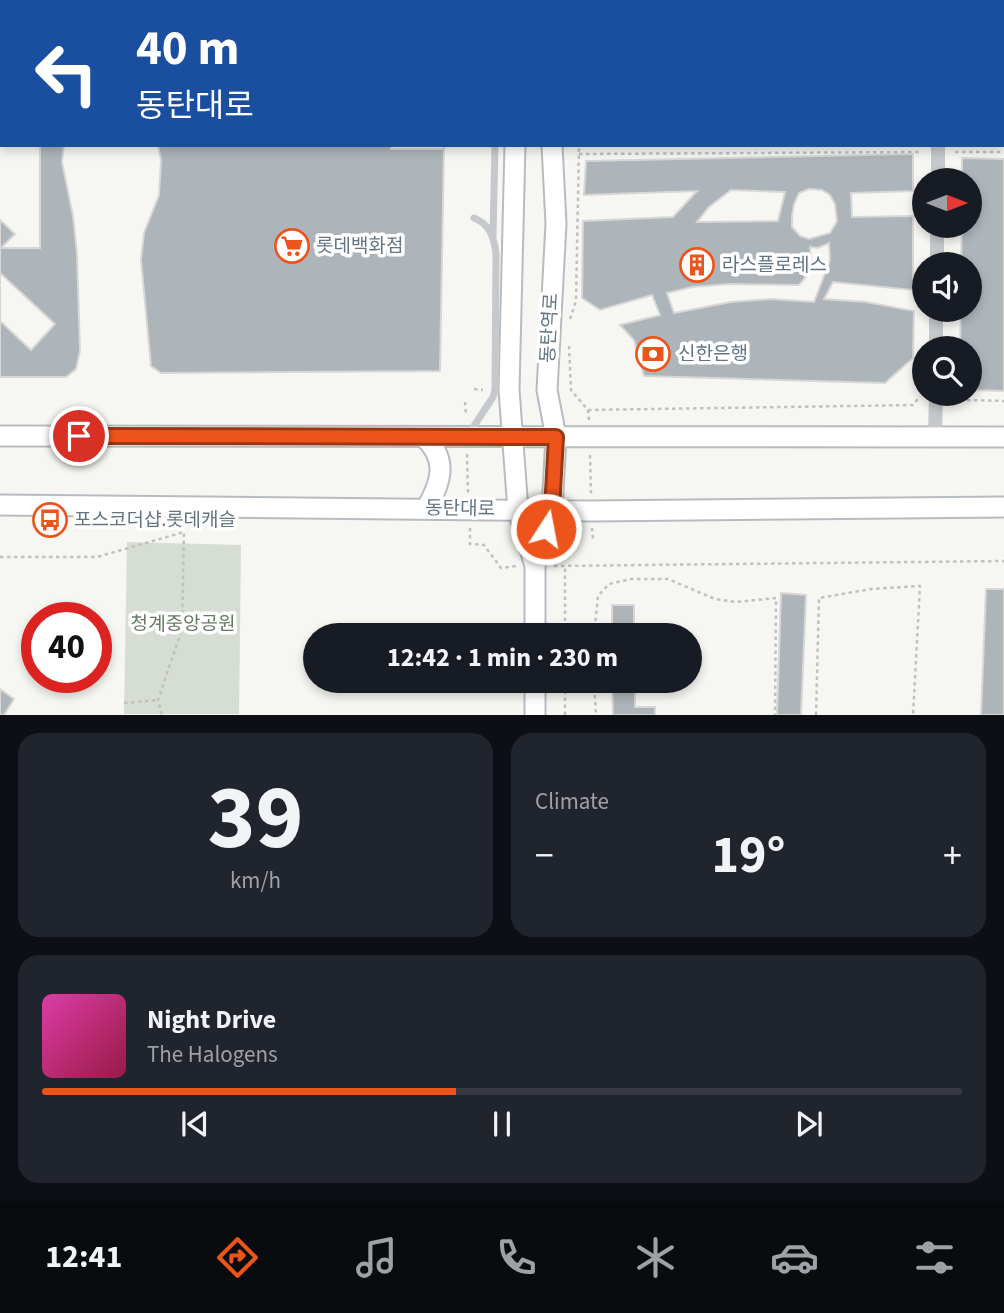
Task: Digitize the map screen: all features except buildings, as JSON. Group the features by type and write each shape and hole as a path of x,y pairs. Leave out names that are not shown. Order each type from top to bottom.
{"main road":[{"path":"515,147 509,390 518,510 535,566 535,623"},
{"name":"동탄역로","path":"535,566 552,510 556,437 547,390 556,224 552,147"},
{"path":"0,436 1004,438"},
{"path":"424,438 436,448 440,467 438,488 426,509"},
{"name":"동탄대로","path":"0,505 518,510 1004,507"},
{"path":"535,693 535,715"}],"street":[{"path":"938,150 938,168"},
{"path":"935,438 936,406"}],"lane":[{"path":"467,438 495,390 495,147"},
{"path":"474,218 486,225 493,236"}],"path":[{"path":"568,327 576,301 579,147"},
{"path":"579,154 938,150 1004,152"},
{"path":"569,340 570,390 588,410 912,405"},
{"path":"474,390 482,390"},
{"path":"982,400 1004,401"},
{"path":"589,437 593,539"},
{"path":"0,557 97,557 184,532 182,629 158,700 162,715"},
{"path":"470,544 484,545 501,568 510,566"},
{"path":"565,623 565,566 1004,561"},
{"path":"595,623 598,596 609,584 631,579 668,579 715,599 736,602 776,598 775,715"},
{"path":"816,715 819,598 871,589 920,586 913,715"},
{"path":"565,693 565,715"},
{"path":"595,693 596,715"},
{"path":"124,702 158,700"}],"green space":[{"name":"청계중앙공원","path":"127,542 241,545 239,714 124,714"}],"place":[{"name":"롯데백화점","path":"292,246"},
{"name":"라스플로레스","path":"697,265"},
{"name":"신한은행","path":"653,354"},
{"name":"포스코더샵.롯데캐슬","path":"50,520"}],"route":[{"path":"79,436 556,437 552,510 546,529"}]}
